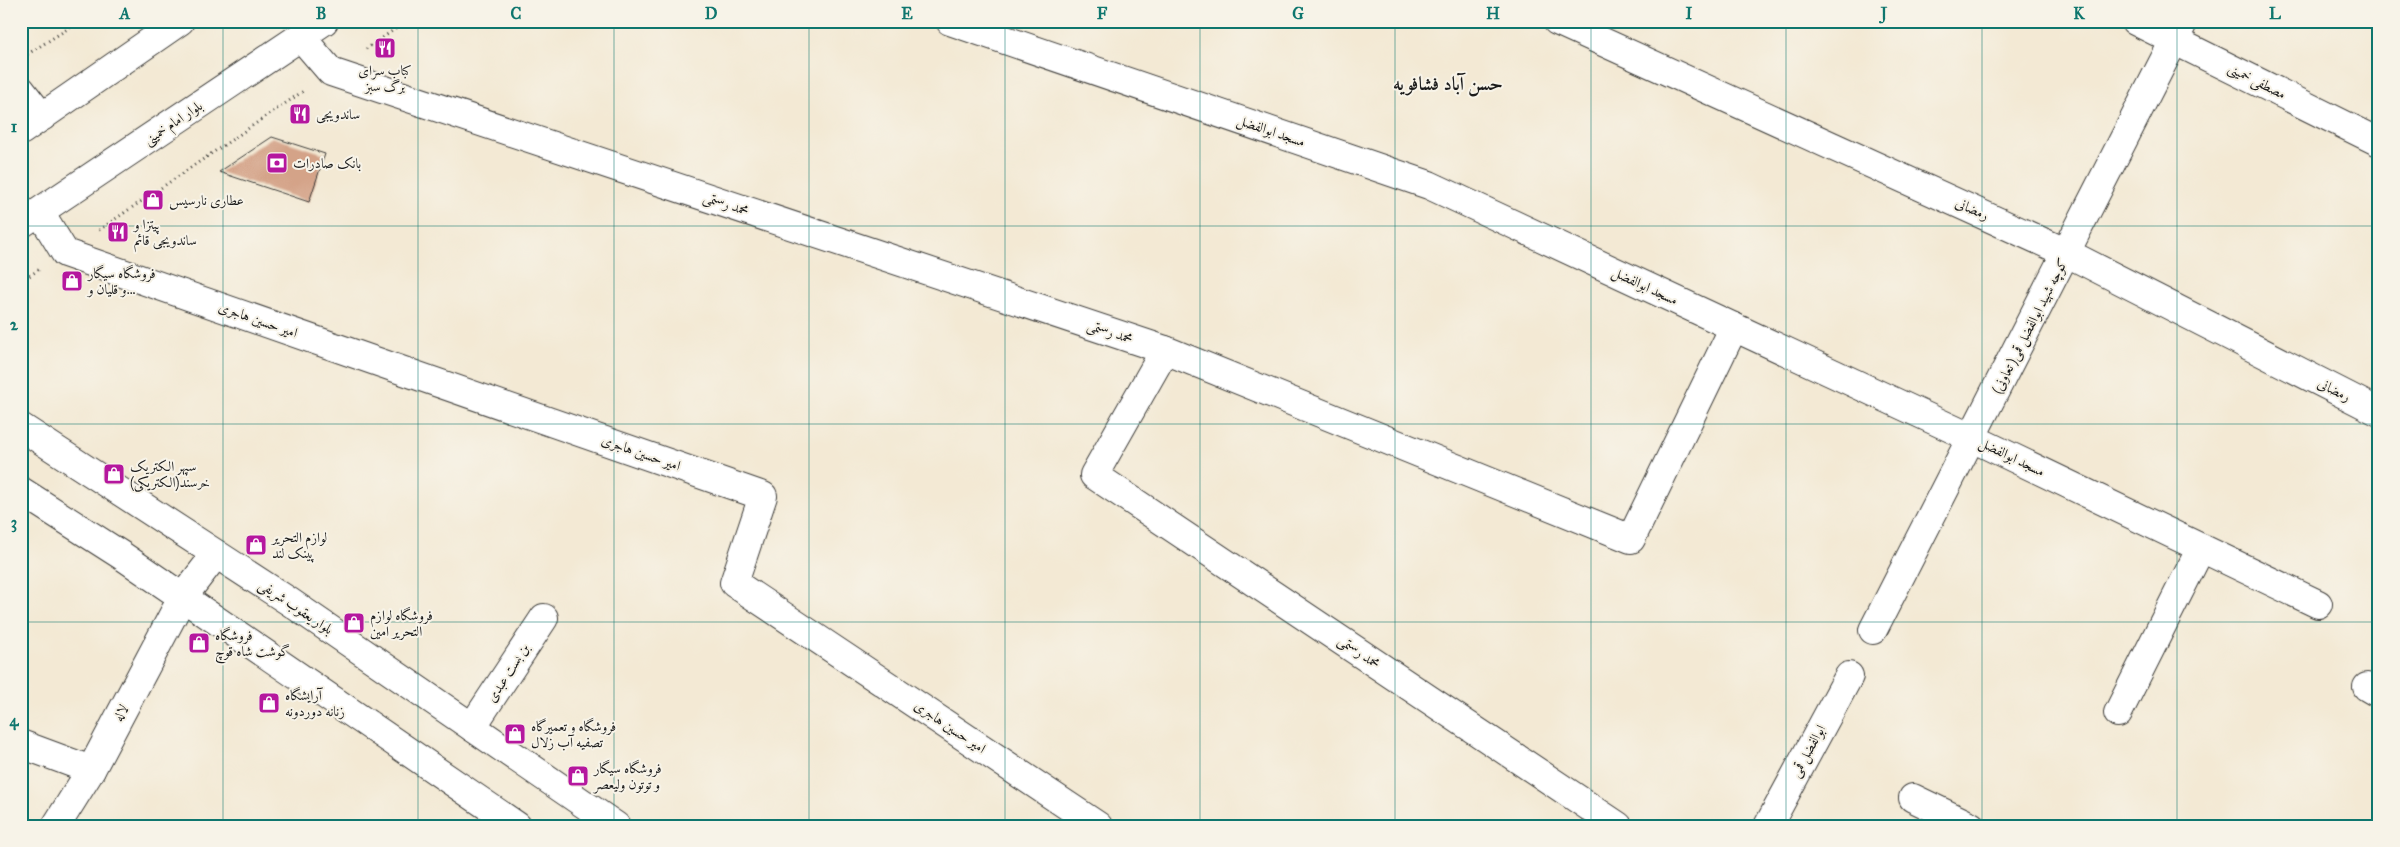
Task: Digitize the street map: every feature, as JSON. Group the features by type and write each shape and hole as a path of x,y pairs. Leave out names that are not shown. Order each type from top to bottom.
{"main road":[{"path":"21,90 32,124 180,21"},
{"name":"بلوار امام خمینی","path":"31,218 324,21"},
{"name":"مسجد ابوالفضل","path":"950,21 1429,185 1972,438 2318,604"},
{"name":"رمضانی","path":"1557,21 2067,253 2379,412"},
{"name":"مصطفی خمینی","path":"2135,21 2180,30 2379,142"},
{"name":"کوچه شهید ابوالفضل قمی( تعاونی)","path":"1873,630 2180,30"},
{"path":"301,37 331,72"},
{"name":"محمد رستمی","path":"331,72 1165,350 1631,540 1734,327"},
{"path":"31,218 65,253"},
{"name":"امیر حسین هاجری","path":"65,253 763,496 734,583 1098,826"},
{"name":"محمد رستمی","path":"1165,350 1094,475 1618,826"},
{"name":"بلوار یعقوب شریفی","path":"21,427 216,554 616,826"},
{"path":"21,491 517,826"},
{"path":"2118,713 2201,548"},
{"name":"لاله","path":"56,826 91,770 182,598 216,554"},
{"name":"بن بست عبدی","path":"472,727 544,618"},
{"name":"ابوالفضل قمی","path":"1768,826 1849,676"},
{"path":"21,744 91,770"},
{"path":"1914,798 1971,826"}],"path":[{"path":"21,59 80,21"},
{"path":"21,281 407,21"}],"building":[{"name":"بانک صادرات","path":"272,137 325,154 309,202 219,172"}],"place":[{"name":"کباب سرای برگ سبز","path":"385,48"},
{"name":"ساندویجی","path":"300,114"},
{"name":"بانک صادرات","path":"277,163"},
{"name":"عطاری نارسیس","path":"153,200"},
{"name":"پیتزا و ساندویجی قائم","path":"118,232"},
{"name":"فروشگاه سیگار و قلیان و...","path":"72,281"},
{"name":"سپهر الکتریک خرسند(الکتریکی)","path":"114,474"},
{"name":"لوازم التحریر پینک لند","path":"256,545"},
{"name":"فروشگاه لوازم التحریر امین","path":"354,623"},
{"name":"فروشگاه گوشت شاه قوچ","path":"199,643"},
{"name":"آرایشگاه زنانه دوردونه","path":"269,703"},
{"name":"فروشگاه و تعمیرگاه تصفیه آب زلال","path":"515,734"},
{"name":"فروشگاه سیگار و توتون ولیعصر","path":"578,776"}],"district":[{"name":"حسن آباد فشافویه","path":"1448,83"}]}
